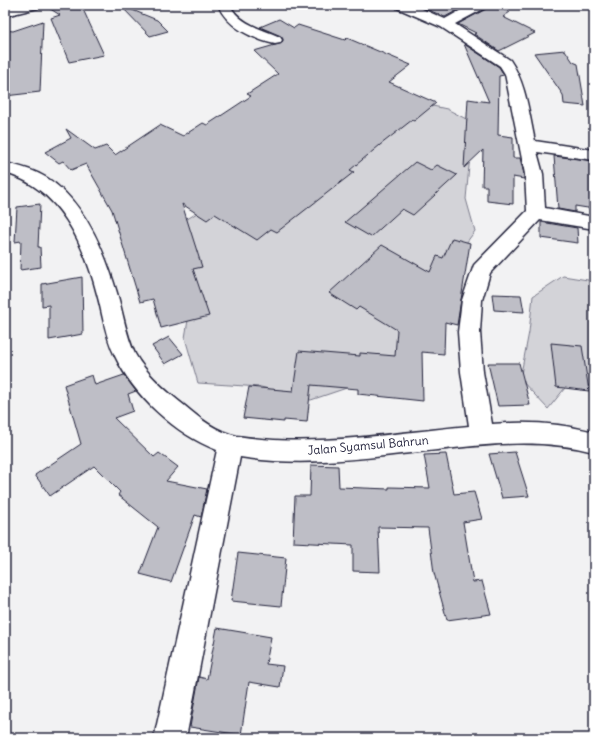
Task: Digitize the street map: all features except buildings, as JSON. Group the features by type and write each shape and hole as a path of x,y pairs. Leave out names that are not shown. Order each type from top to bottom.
{"street":[{"path":"5,12 33,5"},
{"path":"224,5 230,16 240,23 275,40"},
{"path":"402,5 446,24 505,62 512,74 534,174 536,213 481,270 472,300 469,332 472,372 482,434"},
{"path":"446,24 480,5"},
{"path":"528,145 594,156"},
{"name":"Jalan Syamsul Bahrun","path":"5,168 31,175 46,184 68,208 83,232 104,282 118,335 130,363 148,388 200,430 230,445 274,450 335,451 508,432 564,435 594,442"},
{"path":"536,213 594,223"},
{"path":"170,738 230,445"}],"shaded area":[{"path":"428,105 447,109 468,120 470,155 466,199 475,231 452,262 426,342 382,376 311,400 261,387 198,383 185,338 192,296 174,227 202,210"},
{"path":"563,276 594,281 594,386 569,383 548,409 520,379 529,332 533,296"}]}
